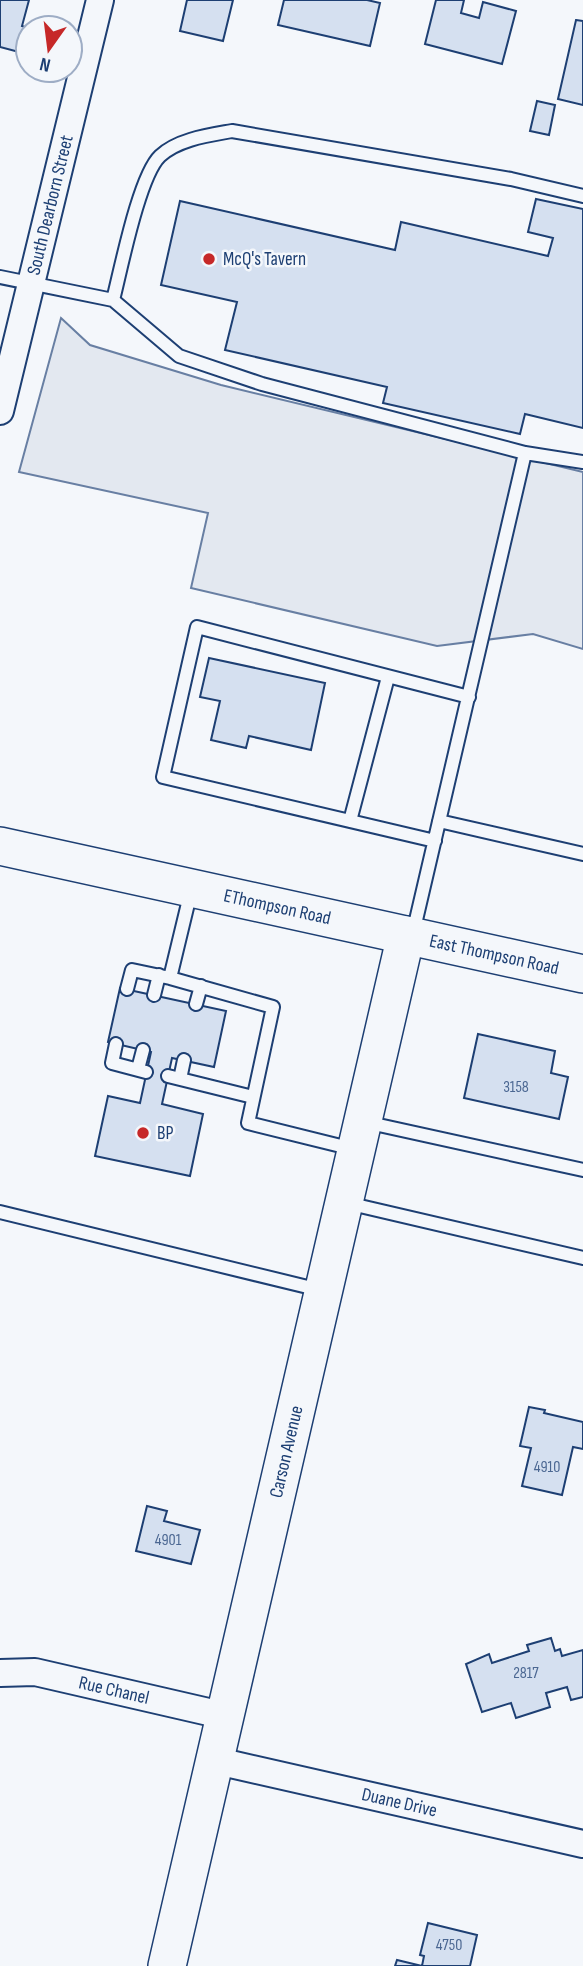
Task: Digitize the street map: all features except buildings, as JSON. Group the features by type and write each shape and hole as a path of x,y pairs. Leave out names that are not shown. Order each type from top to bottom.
{"main road":[{"name":"EThompson Road","path":"0,846 409,936"},
{"name":"East Thompson Road","path":"409,936 583,974"},
{"name":"Carson Avenue","path":"167,1966 217,1761 344,1203 409,936"}],"street":[{"name":"South Dearborn Street","path":"0,411 100,0"},
{"name":"Rue Chanel","path":"0,1673 35,1672 226,1716"},
{"name":"Duane Drive","path":"217,1761 583,1844"}],"lane":[{"path":"113,300 144,182 160,156 190,139 232,131 511,179 583,196"},
{"path":"0,277 113,300 179,356 262,384 525,453 583,462"},
{"path":"409,936 435,841 525,453"},
{"path":"435,841 163,777 197,626 469,697"},
{"path":"350,821 388,677"},
{"path":"439,821 583,854"},
{"path":"154,995 165,976 192,888"},
{"path":"127,989 132,970 165,976 273,1007 248,1123 360,1136 583,1170"},
{"path":"196,1004 201,986"},
{"path":"116,1044 112,1063 142,1070 143,1050"},
{"path":"184,1060 174,1078 253,1097"},
{"path":"344,1203 583,1258"},
{"path":"0,1212 324,1291"}],"shaded area":[{"path":"61,318 90,345 221,385 583,472 583,649 533,634 437,646 191,588 208,513 19,472"}],"place":[{"name":"McQ's Tavern","path":"209,259"},
{"name":"BP","path":"143,1133"}]}
